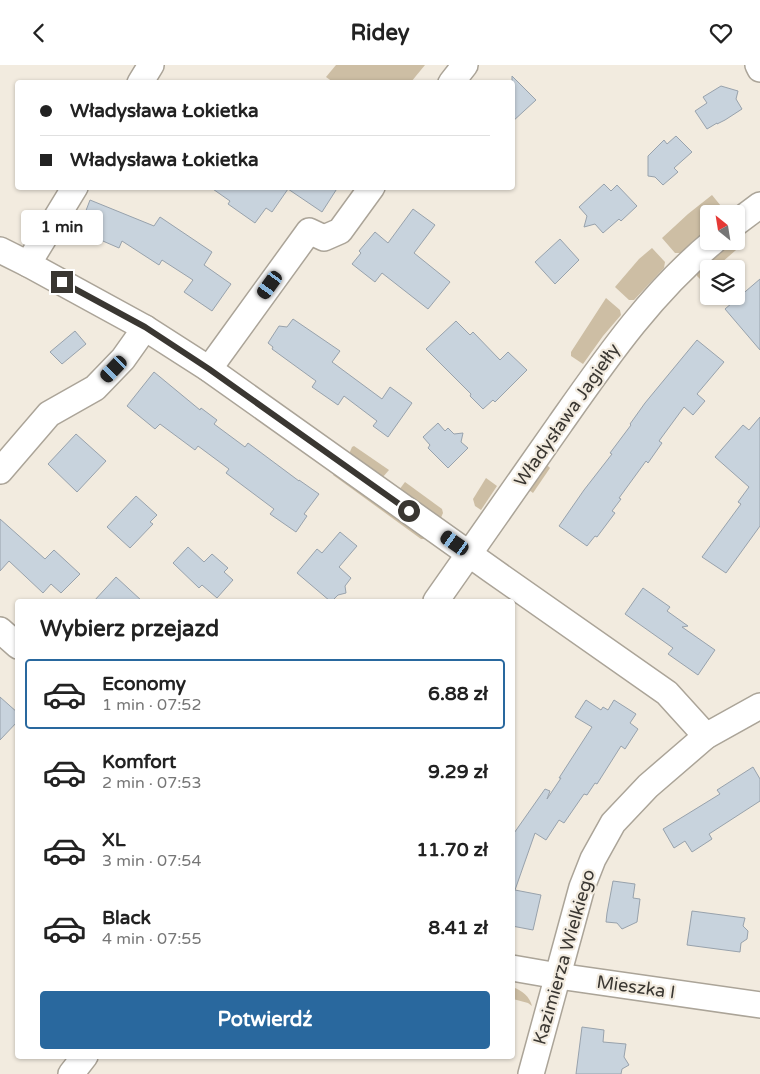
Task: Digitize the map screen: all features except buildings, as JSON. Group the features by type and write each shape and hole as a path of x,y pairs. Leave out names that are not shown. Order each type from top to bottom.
{"street":[{"path":"142,80 150,65"},
{"path":"453,80 465,65"},
{"path":"758,65 760,69"},
{"path":"28,263 73,190"},
{"path":"209,369 309,231 324,237 340,231 370,190"},
{"path":"745,216 760,205"},
{"path":"0,250 28,263 145,327 209,369 667,693 706,736"},
{"name":"Władysława Jagiełły","path":"437,599 610,352 649,304 703,250"},
{"path":"0,471 49,414 95,388 123,359 145,327"},
{"path":"0,630 15,643"},
{"name":"Kazimierza Wielkiego","path":"531,1074 582,887 593,859 613,823 648,786 706,736 760,706"},
{"name":"Mieszka I","path":"515,969 760,1005"},
{"path":"71,1074 83,1059"}],"shaded area":[{"path":"336,65 425,65 413,80 330,80 326,77"},
{"path":"712,195 720,205 700,205 700,236 681,253 675,253 662,238 688,214"},
{"path":"652,248 665,262 664,268 634,300 629,300 615,287 639,259"},
{"path":"721,250 736,250 724,260 709,260"},
{"path":"700,268 700,279 697,276 697,270"},
{"path":"606,298 620,310 621,315 583,364 571,356 571,352"},
{"path":"354,446 389,470 382,478 349,454"},
{"path":"547,465 550,468 533,493 529,490"},
{"path":"335,473 427,536 425,539 421,539 333,475"},
{"path":"486,478 497,486 481,510 475,506 473,499"},
{"path":"405,482 442,509 443,513 440,520 399,490"},
{"path":"515,988 525,994 532,1006 515,1000"}],"route":[{"path":"62,282 145,327 209,369 409,511"}]}
